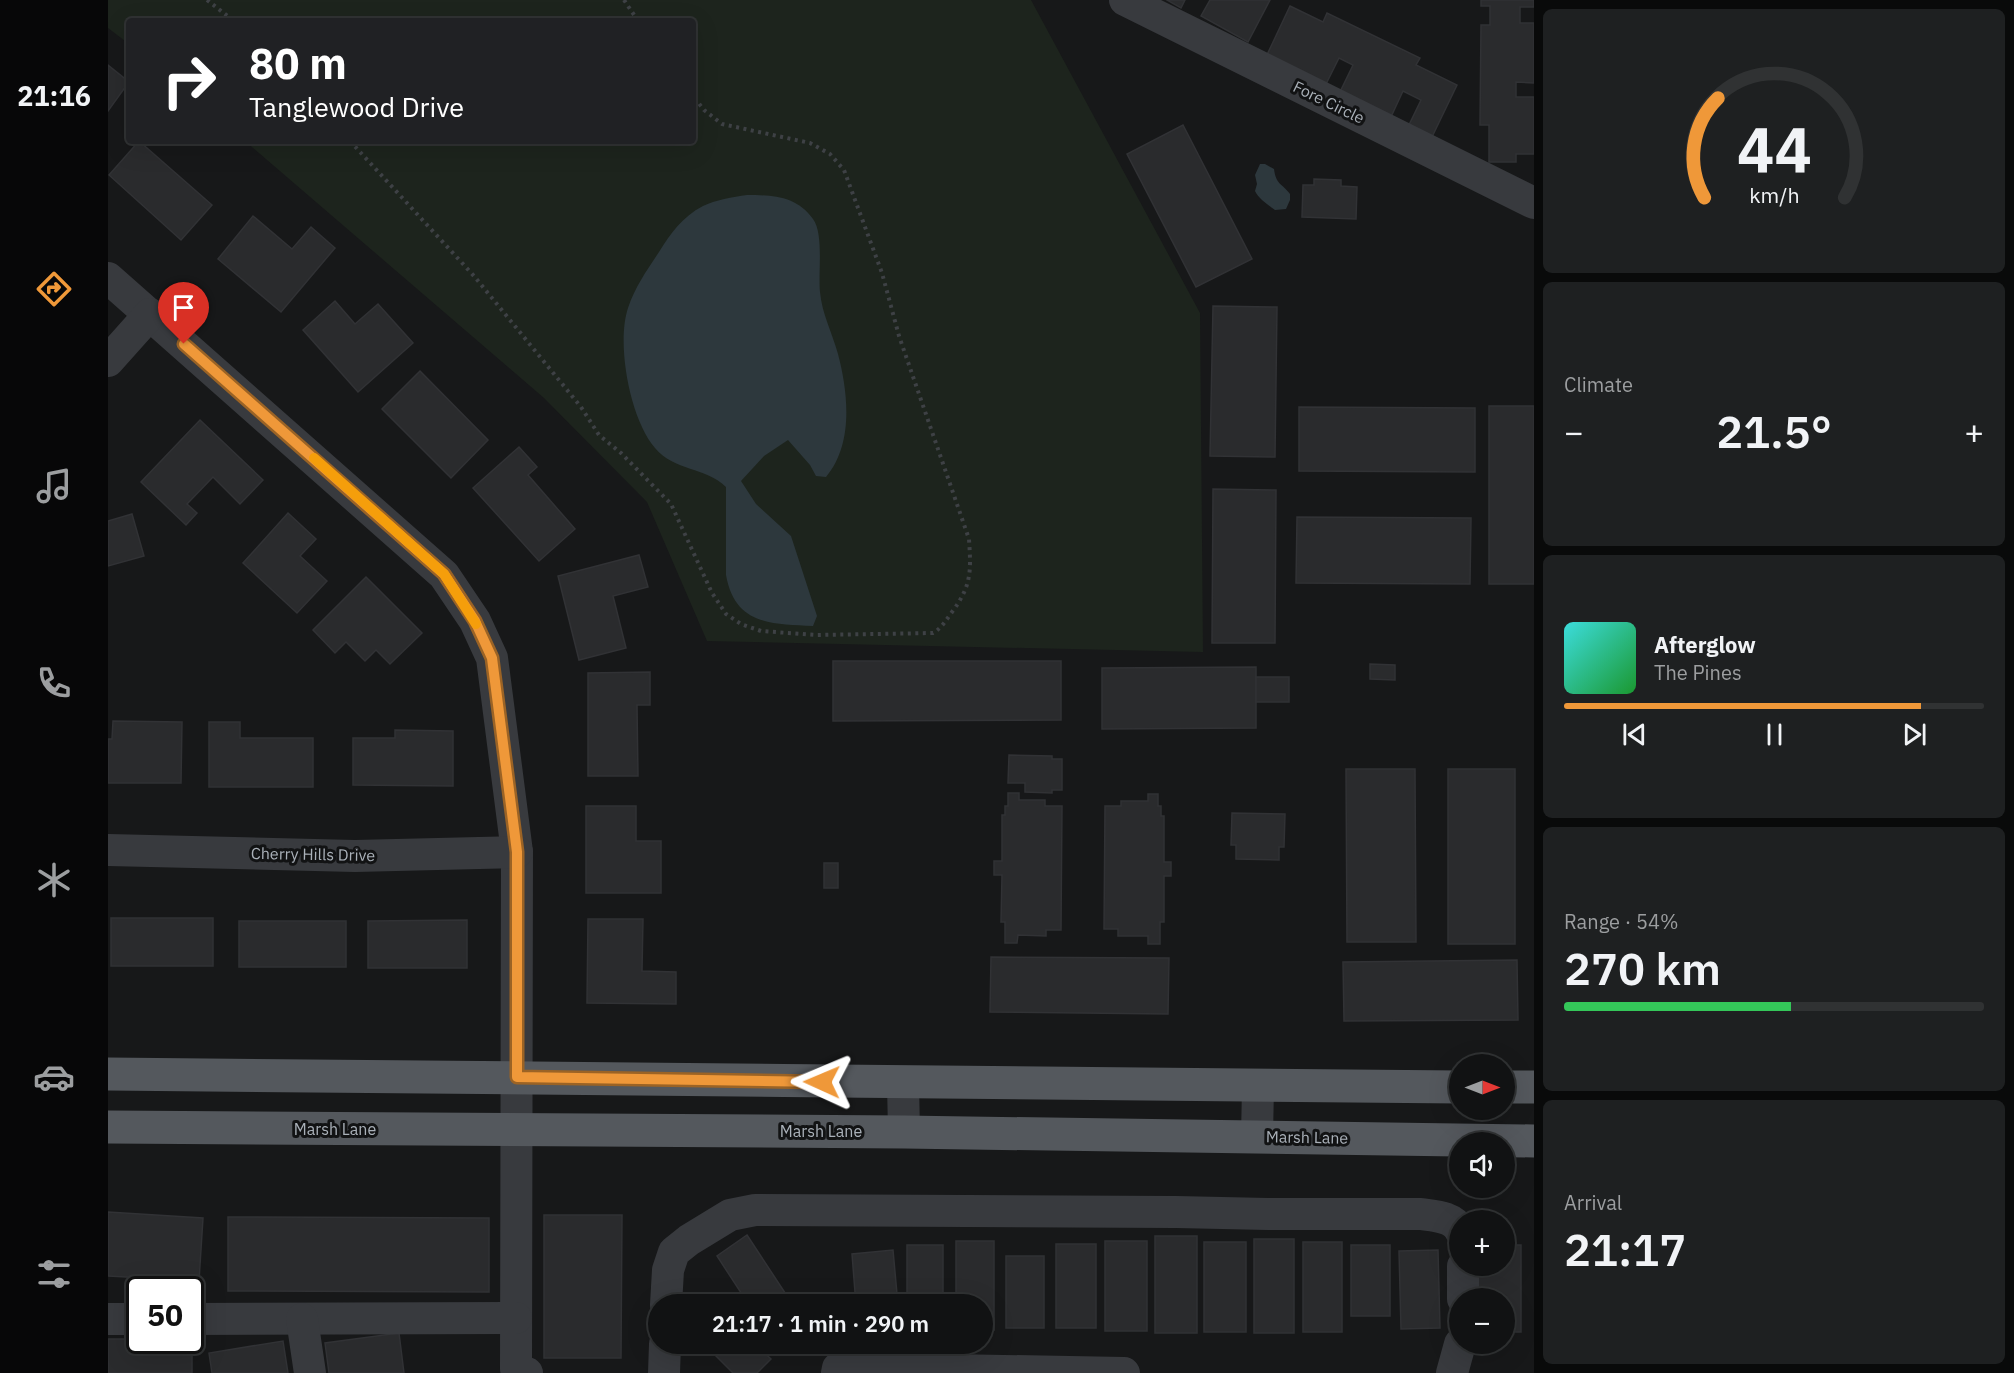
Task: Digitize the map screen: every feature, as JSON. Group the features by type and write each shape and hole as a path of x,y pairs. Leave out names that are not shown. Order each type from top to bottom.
{"main road":[{"path":"108,1074 1449,1087"},
{"path":"1515,1087 1534,1088"},
{"name":"Marsh Lane","path":"108,1127 904,1132 1534,1141"}],"street":[{"name":"Fore Circle","path":"1125,0 1534,203"},
{"path":"108,278 444,574 475,621 492,658 517,852 516,1369 527,1373"},
{"path":"108,361 150,314"},
{"name":"Cherry Hills Drive","path":"108,850 356,856 517,852"},
{"path":"903,1083 904,1132"},
{"path":"1257,1137 1258,1086"},
{"path":"667,1294 668,1270 674,1252 730,1215 755,1210 1176,1212 1268,1215 1421,1214 1449,1220"},
{"path":"204,1319 516,1318"},
{"path":"108,1319 126,1319"},
{"path":"302,1319 310,1373"},
{"path":"664,1373 665,1354"},
{"path":"1452,1373 1457,1354"},
{"path":"837,1371 1124,1373"}],"path":[{"path":"207,0 230,18"},
{"path":"624,0 636,18"},
{"path":"353,144 474,276 581,407 599,435 621,453 671,504 712,593 726,614 741,624 761,631 816,635 933,633 940,629 964,595 971,572 969,539 899,336 882,273 844,170 830,154 810,143 722,123 704,110 696,100"}],"shaded area":[{"path":"108,0 1031,0 1200,313 1203,652 707,641 647,502 544,398 248,144 696,144 696,18 126,18 126,42 108,28"},
{"path":"1260,164 1274,169 1278,181 1290,194 1286,209 1275,210 1256,194 1255,175"},
{"path":"747,195 792,201 807,211 813,219 820,243 821,300 838,354 844,385 845,434 835,464 826,477 816,476 810,465 788,440 764,456 741,481 756,504 791,536 817,616 813,626 769,622 746,613 737,604 726,575 726,487 709,476 671,461 655,448 639,419 628,381 624,341 625,323 631,300 646,272 673,232 689,215 713,202"}],"building":[{"path":"1167,0 1185,0 1181,8"},
{"path":"1210,0 1270,0 1248,42 1201,16"},
{"path":"1481,0 1534,0 1534,7 1520,7 1520,23 1534,23 1534,83 1516,82 1516,97 1534,97 1534,154 1516,154 1516,162 1489,162 1489,125 1480,125 1481,25 1490,25 1490,6 1481,6"},
{"path":"1290,6 1323,22 1327,13 1420,58 1416,65 1457,85 1431,139 1408,127 1421,100 1403,91 1390,119 1339,94 1353,65 1339,58 1324,88 1265,59"},
{"path":"108,65 126,80 126,86 108,111"},
{"path":"1183,125 1252,259 1196,287 1127,154"},
{"path":"136,144 142,144 212,205 181,240 109,175"},
{"path":"1314,179 1341,180 1341,186 1357,187 1356,219 1302,217 1303,185 1314,185"},
{"path":"253,216 292,249 311,227 335,248 281,312 218,259"},
{"path":"335,301 355,324 378,304 413,343 358,392 303,330"},
{"path":"1213,306 1277,307 1275,457 1210,456"},
{"path":"420,371 488,440 451,478 382,409"},
{"path":"1489,406 1534,406 1534,584 1489,584"},
{"path":"1299,407 1475,408 1475,472 1299,471"},
{"path":"200,420 263,480 240,504 213,477 187,504 197,513 186,525 141,482"},
{"path":"519,447 537,467 528,475 575,529 539,561 473,488"},
{"path":"1213,489 1276,490 1275,643 1212,643"},
{"path":"288,513 316,539 300,556 327,581 297,613 243,563"},
{"path":"132,514 144,556 108,566 108,521"},
{"path":"1297,517 1471,518 1470,584 1296,583"},
{"path":"639,555 648,587 613,596 626,648 579,660 558,576"},
{"path":"366,577 422,633 390,664 376,650 365,661 346,642 335,653 313,630"},
{"path":"833,661 1061,661 1061,720 833,721"},
{"path":"1370,664 1395,665 1395,680 1370,679"},
{"path":"1256,667 1256,728 1102,729 1102,668"},
{"path":"650,672 650,705 637,705 638,776 588,776 588,673"},
{"path":"1256,677 1289,677 1289,702 1256,702"},
{"path":"113,721 182,722 181,783 108,783 108,739 112,739"},
{"path":"209,722 240,722 240,738 313,738 313,787 209,787"},
{"path":"395,730 453,731 453,786 353,785 353,738 395,738"},
{"path":"1009,755 1052,756 1052,759 1062,759 1062,790 1052,790 1052,793 1025,792 1025,783 1008,783"},
{"path":"1346,769 1415,769 1416,942 1347,942"},
{"path":"1448,769 1515,769 1515,944 1448,944"},
{"path":"1008,793 1019,793 1019,800 1045,800 1045,806 1062,806 1061,930 1046,930 1046,936 1018,935 1017,943 1005,943 1005,922 1001,922 1002,875 994,875 994,861 1002,861 1002,815 1005,815 1005,806 1008,806"},
{"path":"1148,794 1158,794 1158,806 1161,806 1161,816 1164,816 1164,862 1171,862 1171,876 1164,876 1164,922 1160,922 1160,944 1148,944 1148,936 1118,936 1118,929 1104,929 1105,806 1121,806 1121,801 1148,801"},
{"path":"586,806 636,806 636,841 661,841 661,893 586,893"},
{"path":"1232,813 1285,814 1284,847 1279,847 1279,860 1236,859 1236,845 1231,845"},
{"path":"824,863 838,863 838,888 824,888"},
{"path":"111,918 213,918 213,966 111,966"},
{"path":"588,919 643,919 642,971 676,972 676,1004 587,1003"},
{"path":"467,920 467,968 368,968 368,921"},
{"path":"239,921 346,921 346,967 239,967"},
{"path":"991,957 1169,958 1168,1014 990,1012"},
{"path":"1517,960 1518,1020 1344,1021 1343,962"},
{"path":"108,1212 203,1218 199,1276 108,1276"},
{"path":"544,1215 622,1215 621,1358 544,1358"},
{"path":"228,1217 489,1218 489,1292 228,1291"},
{"path":"747,1235 786,1294 742,1294 717,1256"},
{"path":"1155,1236 1197,1236 1197,1333 1155,1333"},
{"path":"1254,1239 1294,1239 1294,1333 1254,1333"},
{"path":"956,1241 994,1241 994,1330 993,1294 956,1294"},
{"path":"1105,1241 1147,1241 1147,1331 1105,1331"},
{"path":"1204,1242 1246,1242 1246,1332 1204,1332"},
{"path":"1303,1242 1342,1242 1342,1332 1303,1332"},
{"path":"1056,1244 1096,1244 1096,1328 1056,1328"},
{"path":"907,1245 943,1245 943,1294 907,1294"},
{"path":"1351,1245 1390,1245 1390,1316 1351,1316"},
{"path":"1515,1245 1521,1245 1521,1332 1515,1332 1515,1288 1476,1288 1476,1276 1515,1276"},
{"path":"893,1250 897,1294 855,1294 852,1254"},
{"path":"1438,1250 1440,1328 1401,1329 1399,1251"},
{"path":"1006,1256 1044,1256 1044,1328 1006,1328"},
{"path":"399,1333 404,1373 329,1373 325,1343"},
{"path":"108,1339 126,1339 126,1354 192,1354 192,1373 108,1373"},
{"path":"283,1341 288,1373 212,1373 209,1353"},
{"path":"714,1354 766,1354 771,1359 757,1373 733,1373"}],"slow traffic":[{"path":"314,458 444,574 476,624"}],"route":[{"path":"184,344 444,574 475,621 492,658 517,852 517,1077 822,1082"}]}
